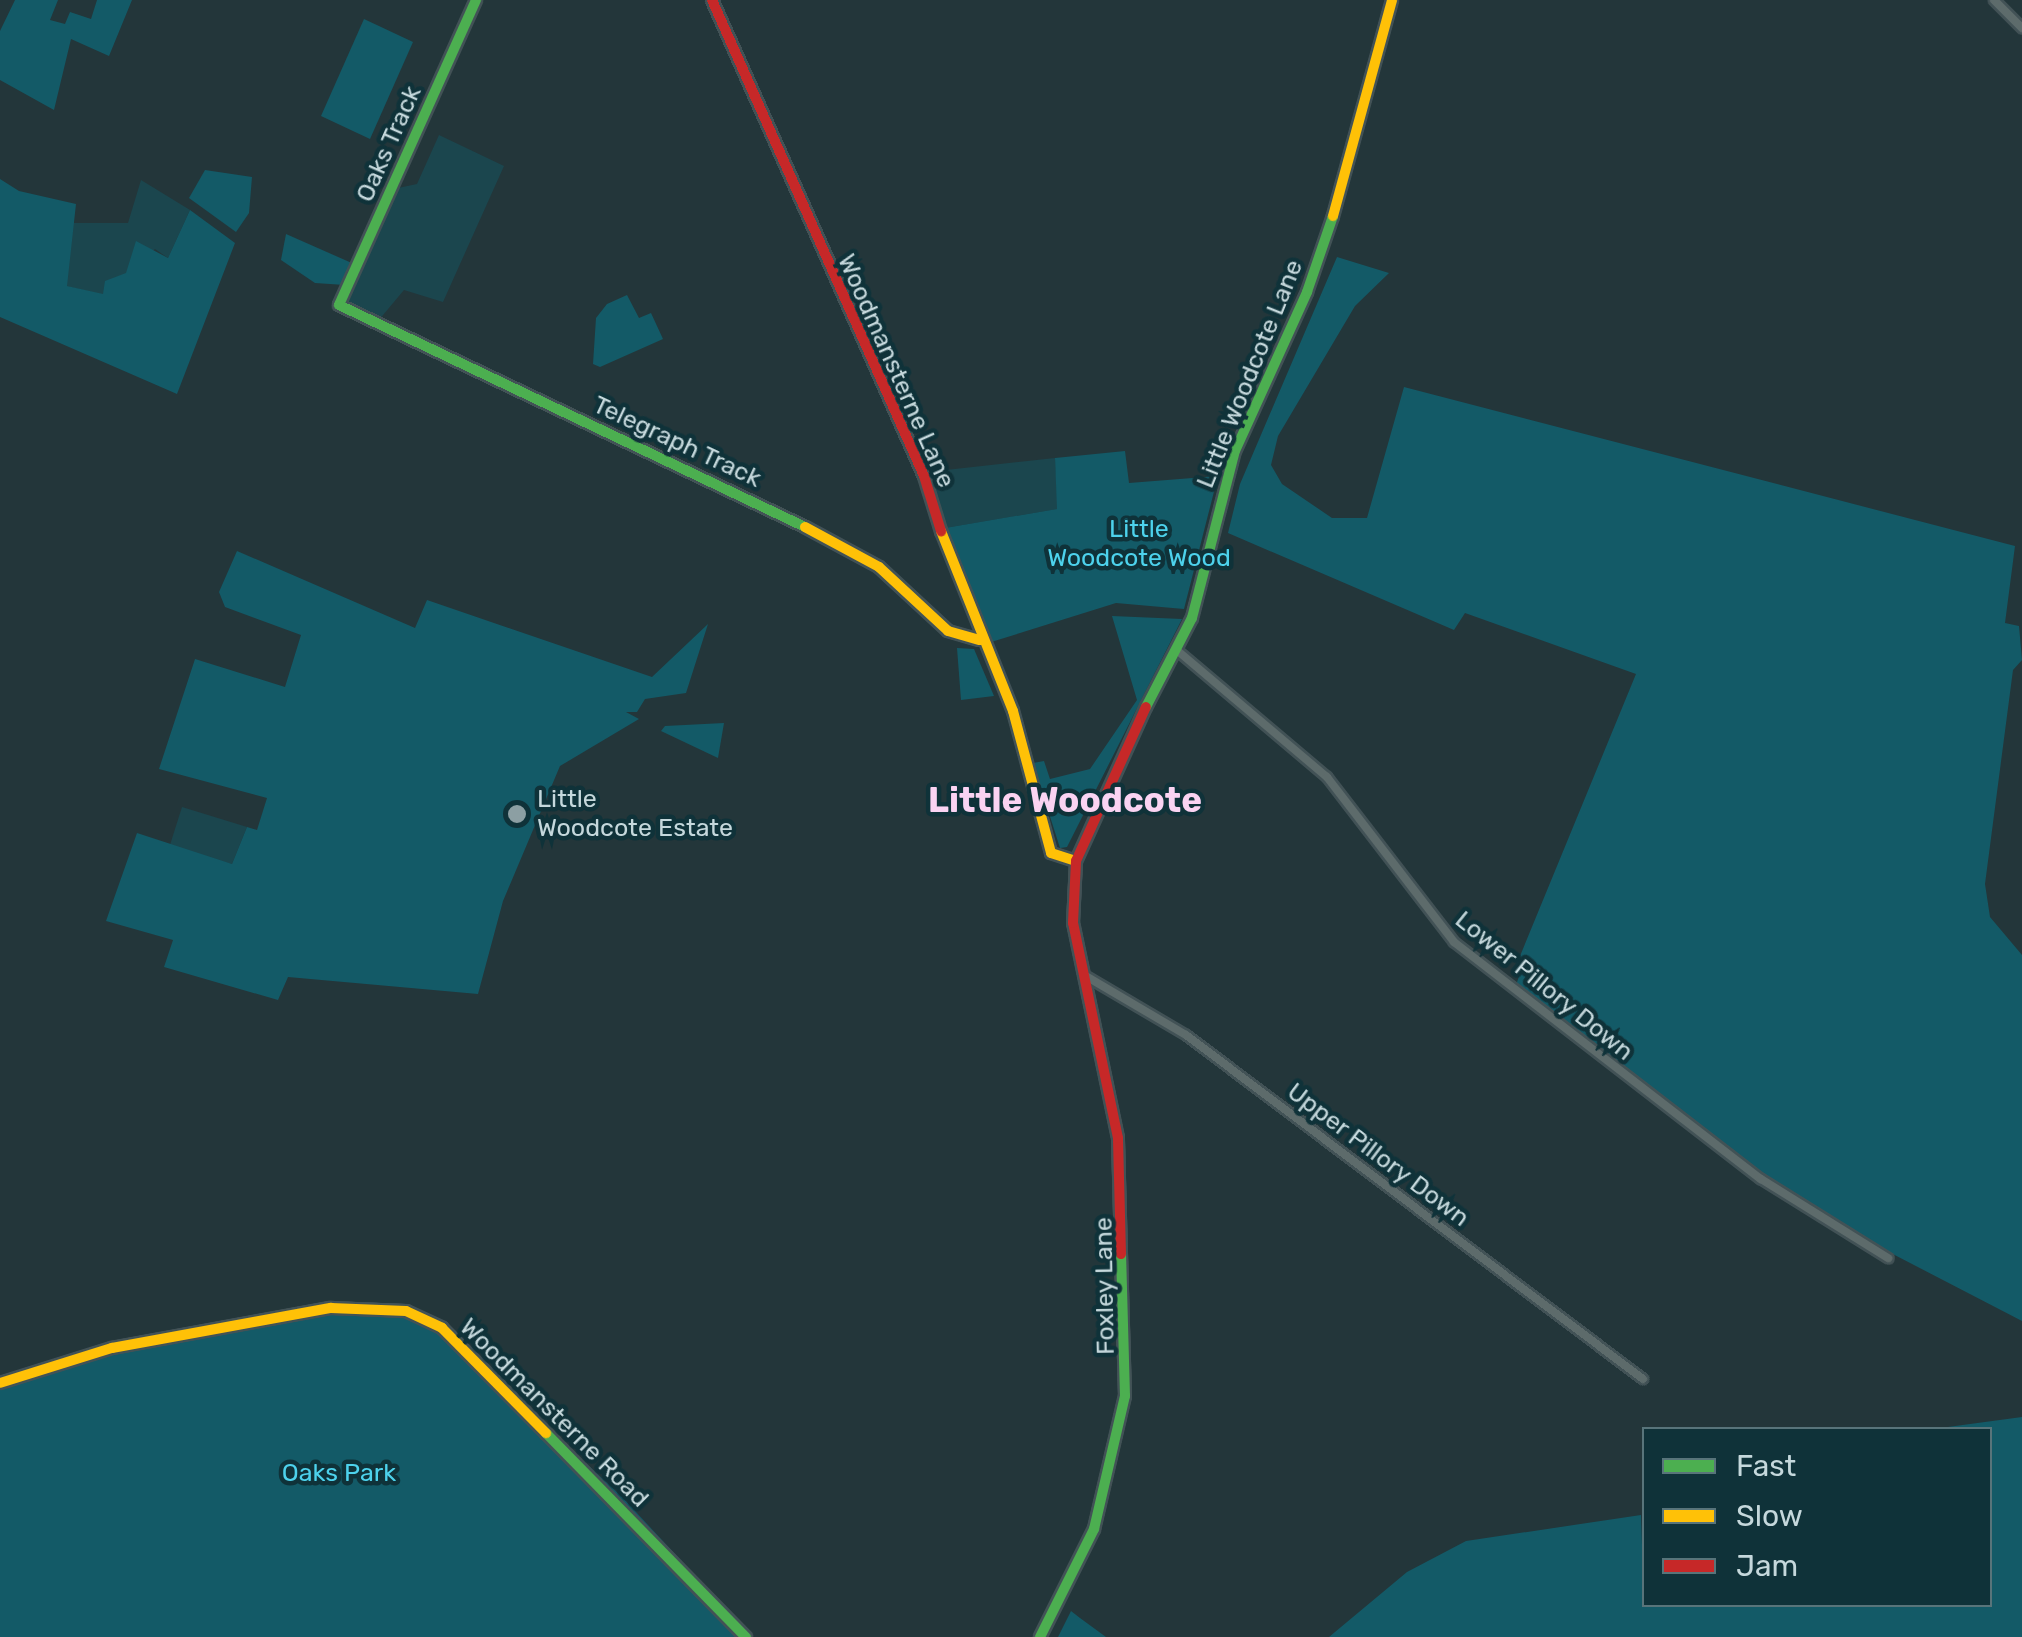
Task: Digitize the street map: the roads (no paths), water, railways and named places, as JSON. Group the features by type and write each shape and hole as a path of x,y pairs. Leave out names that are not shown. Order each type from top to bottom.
{"main road":[{"name":"Oaks Track","path":"339,305 476,0"},
{"name":"Woodmansterne Lane","path":"712,0 924,476 980,640 1013,711 1051,853 1076,861"},
{"name":"Little Woodcote Lane","path":"1073,923 1076,861 1104,787 1179,652 1236,451 1307,292 1352,162 1392,0"},
{"name":"Telegraph Track","path":"339,305 845,546 880,566 948,631 980,640"},
{"name":"Foxley Lane","path":"1040,1637 1094,1529 1125,1396 1127,1292 1118,1138 1073,923"},
{"name":"Woodmansterne Road","path":"0,1383 112,1348 330,1308 406,1312 442,1328 746,1637"}],"street":[{"path":"1994,0 2022,28"},
{"name":"Lower Pillory Down","path":"1179,652 1326,777 1454,942 1761,1179 1888,1258"},
{"name":"Upper Pillory Down","path":"1082,974 1186,1035 1643,1379"}],"place":[{"name":"Little Woodcote Estate","path":"517,814"}],"district":[{"name":"Little Woodcote","path":"1065,800"}],"park label":[{"name":"Little Woodcote Wood","path":"1139,544"},
{"name":"Oaks Park","path":"339,1473"}]}
